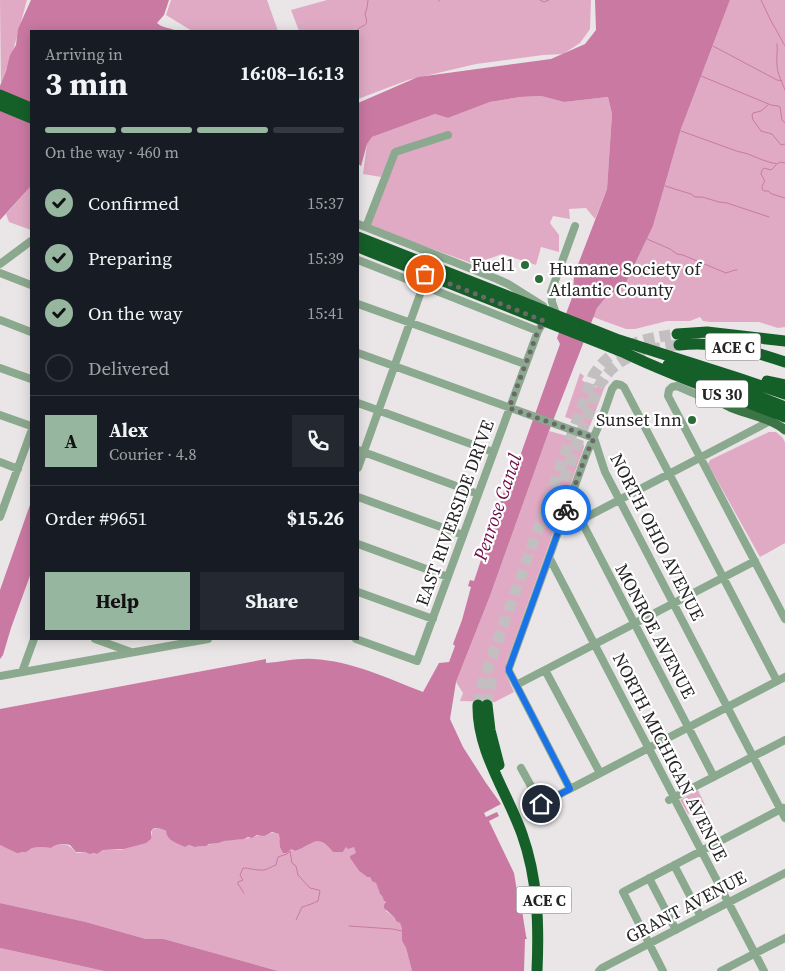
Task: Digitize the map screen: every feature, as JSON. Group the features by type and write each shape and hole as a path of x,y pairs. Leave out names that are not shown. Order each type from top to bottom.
{"highway":[{"path":"0,95 30,108"},
{"path":"0,105 30,118"},
{"name":"US 30","path":"359,237 551,320"},
{"name":"US 30","path":"359,247 598,337 636,346 785,394"},
{"name":"ACE C","path":"785,342 714,332 693,333 678,340 729,346 785,362"},
{"path":"693,333 729,338 785,356"},
{"name":"US 30","path":"598,337 625,353 660,369 785,417"},
{"path":"625,353 722,382 785,407"},
{"path":"704,368 739,373 785,385"},
{"name":"ACE C","path":"537,971 538,931 534,877 516,817 485,747 479,721 483,705 496,756 528,831 539,870 545,915 543,971"},
{"path":"528,853 533,901 530,971"}],"main road":[{"path":"693,383 728,406 770,421 785,430"}],"street":[{"path":"366,227 395,152 448,135"},
{"path":"359,224 497,279 534,300 551,320"},
{"path":"534,300 545,298 551,292 575,226"},
{"path":"0,264 30,242"},
{"path":"359,260 538,331"},
{"path":"0,273 30,284"},
{"path":"423,286 378,410 360,451 478,494"},
{"path":"551,292 551,320"},
{"path":"359,304 525,364"},
{"path":"0,320 30,332"},
{"name":"EAST RIVERSIDE DRIVE","path":"359,640 417,661 525,364 538,331 551,320"},
{"name":"NORTH OHIO AVENUE","path":"359,353 594,438 603,466 620,500 753,756 783,809 785,818"},
{"path":"0,368 30,379"},
{"path":"521,768 541,804 570,789 600,773 649,748 688,727 781,679 723,578 621,385 616,384 612,389 586,455 509,668 570,789"},
{"path":"728,406 677,386 670,388 668,392 668,396 785,619"},
{"path":"359,403 493,452"},
{"path":"0,415 30,426"},
{"path":"558,532 770,421"},
{"path":"1,513 30,435"},
{"path":"0,462 18,468"},
{"path":"359,497 463,535"},
{"name":"MONROE AVENUE","path":"570,499 714,777"},
{"path":"359,544 448,577"},
{"name":"NORTH MICHIGAN AVENUE","path":"549,557 649,748 671,799 701,851 764,971"},
{"path":"516,685 755,561"},
{"path":"359,592 433,619"},
{"path":"22,672 34,640"},
{"path":"98,640 132,652"},
{"path":"0,676 132,652 164,643 197,640"},
{"path":"546,670 600,773"},
{"path":"671,799 785,740"},
{"path":"663,971 623,892 783,809"},
{"path":"674,865 701,916"},
{"name":"GRANT AVENUE","path":"601,970 785,873"},
{"path":"649,878 676,930"},
{"path":"721,971 785,938"}],"shaded area":[{"path":"0,0 27,0 13,51 1,84"},
{"path":"31,0 169,0 164,15 157,23 174,30 30,30 30,187 0,220 0,86 10,55 16,45 18,29"},
{"path":"171,0 267,0 278,30 190,30 166,15"},
{"path":"327,0 591,0 590,29 580,43 563,54 476,64 408,80 359,99 359,30 299,30 291,10"},
{"path":"595,0 730,0 681,129 653,226 625,285 607,296 597,308 549,431 490,596 456,682 450,719 463,747 501,804 484,813 486,817 497,812 499,816 489,821 514,873 517,891 519,891 527,939 525,939 524,971 412,971 406,948 402,941 400,923 384,908 386,902 380,894 376,883 359,871 350,858 350,856 356,853 354,847 348,849 346,847 343,852 333,852 319,841 295,851 291,849 287,853 283,853 280,847 279,834 272,832 264,836 257,835 252,838 224,841 206,846 194,847 189,845 185,847 170,839 166,831 156,828 152,830 151,839 146,843 124,849 103,850 97,854 76,852 70,845 64,844 51,848 32,848 26,852 17,853 0,845 0,709 266,659 266,663 307,659 342,663 369,671 423,692 439,663 449,662 471,587 468,586 470,580 474,581 509,476 514,473 560,344 557,338 573,295 574,275 607,189 612,114 608,97 564,102 541,96 490,102 448,118 435,114 372,137 367,144 361,166 359,165 359,103 418,77 551,59 585,44 596,30"},
{"path":"730,0 785,0 785,327 778,328 759,322 710,322 703,321 700,317 690,321 667,321 635,329 626,329 593,317 597,308 607,296 625,285 653,226 681,129"},
{"path":"541,96 564,102 608,97 612,114 607,189 595,219 586,208 569,209 570,219 553,216 550,223 559,235 559,252 541,247 536,265 502,254 474,264 371,225 397,154 448,139 449,134 392,149 381,177 363,174 367,144 372,137 435,114 448,118 490,102"},
{"path":"30,187 30,230 9,222 6,214"},
{"path":"580,373 584,376 582,380 592,388 601,386 606,379 609,382 605,386 590,426 565,417"},
{"path":"549,431 583,442 584,447 506,664 506,674 514,692 495,702 460,701 463,693 456,682 490,596"},
{"path":"769,432 776,432 783,438 785,443 785,543 760,557 708,464 710,460"},
{"path":"30,505 30,576 0,659 0,590"},
{"path":"698,790 705,805 688,814 680,800"},
{"path":"157,828 168,833 185,847 189,845 201,847 223,841 246,839 273,833 279,834 279,840 294,851 318,841 322,842 333,852 343,852 346,847 354,847 357,853 350,858 359,871 376,883 386,903 386,911 400,923 402,941 406,948 412,971 278,971 164,939 146,939 86,922 0,903 0,845 22,853 32,848 51,848 65,844 77,853 97,854 103,850 121,850 140,844 152,836 152,830"},
{"path":"0,903 86,922 146,939 164,939 278,971 104,971 0,948"},
{"path":"0,948 104,971 0,971"}],"waterway":[{"path":"357,30 367,22 365,14 368,0"},
{"path":"540,0 544,2 549,0"},
{"path":"761,0 785,46"},
{"path":"777,44 777,68 785,90"},
{"path":"713,46 782,81"},
{"path":"701,76 780,107 782,120 785,123"},
{"path":"768,105 761,111 753,113 753,120 761,131 772,134 781,145 785,144"},
{"path":"681,131 769,162 785,163"},
{"path":"776,165 771,170 764,168 762,170 761,174 764,181 762,189 785,198"},
{"path":"665,186 695,197 727,203 769,217"},
{"path":"647,239 677,254 726,273 737,270"},
{"path":"244,893 238,884 238,882 243,880 240,875 243,868 266,869 276,865 278,857 290,851 292,863 296,866 298,875 310,888 320,891 318,901 302,907 296,920"},
{"path":"349,926 402,931"}],"tunnel":[{"path":"478,705 485,676 593,376 601,365 619,350 640,341 677,334"},
{"path":"558,496 597,390 604,378 612,369 631,356 654,349 679,345"},
{"path":"487,705 493,675"}],"way so far":[{"path":"425,274 544,321 538,331 509,408 594,438 566,510"}],"place":[{"name":"Fuel1","path":"525,265"},
{"name":"Humane Society of Atlantic County","path":"539,279"},
{"name":"Sunset Inn","path":"692,420"}],"route":[{"path":"541,804 570,789 509,668 566,510"}],"water label":[{"name":"Penrose Canal","path":"497,507"}]}
